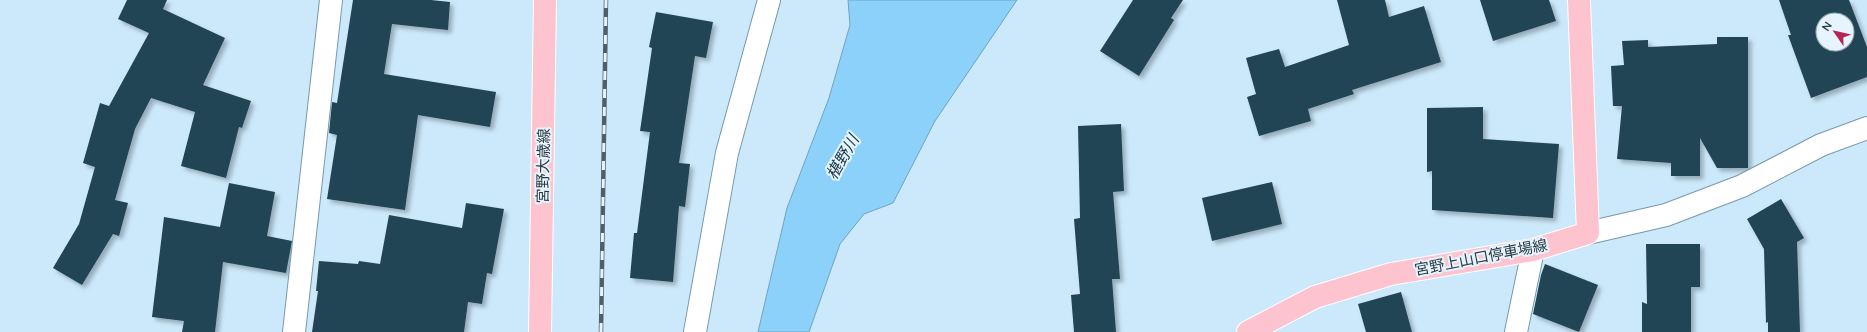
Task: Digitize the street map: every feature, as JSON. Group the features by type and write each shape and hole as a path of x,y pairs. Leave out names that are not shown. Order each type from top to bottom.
{"main road":[{"name":"宮野大歳線","path":"540,332 545,0"},
{"path":"1579,0 1588,233"},
{"name":"宮野上山口停車場線","path":"1248,332 1315,298 1391,274 1533,250 1588,233"}],"street":[{"path":"294,332 331,0"},
{"path":"695,332 727,153 769,0"},
{"path":"1588,233 1666,215 1735,189 1821,145 1867,128"},
{"path":"1516,332 1533,250"}],"water":[{"name":"椹野川","path":"848,0 1017,0 935,121 893,203 864,214 840,244 809,332 758,332 787,208 829,98 850,25"}],"building":[{"path":"127,0 167,0 163,9 225,38 203,85 251,101 242,128 239,127 226,178 181,166 195,112 151,98 135,129 115,200 128,203 119,236 113,234 82,285 53,268 79,224 95,167 83,163 100,103 109,106 149,33 118,19"},
{"path":"353,0 431,0 450,2 448,30 392,24 384,74 496,92 490,127 418,115 405,210 327,199 337,135 329,133 332,102 337,103"},
{"path":"1133,0 1183,0 1171,18 1174,20 1139,76 1100,51"},
{"path":"1337,0 1385,0 1389,17 1424,6 1441,62 1352,90 1354,94 1308,109 1311,121 1259,136 1247,97 1256,94 1246,58 1279,49 1285,67 1349,45"},
{"path":"1480,0 1549,0 1556,21 1493,41"},
{"path":"1779,0 1849,0 1854,12 1815,12 1815,52 1855,52 1855,16 1867,47 1867,77 1811,98 1788,35 1791,35"},
{"path":"656,12 713,22 706,58 695,56 679,163 690,164 685,207 679,206 673,282 630,278 634,233 637,233 650,132 640,131 652,48 649,47"},
{"path":"1717,37 1748,37 1748,168 1717,168 1700,138 1700,176 1671,176 1671,163 1617,159 1622,106 1613,106 1611,66 1624,65 1622,41 1648,40 1648,47 1717,44"},
{"path":"1483,107 1483,139 1559,144 1553,218 1432,210 1432,171 1427,172 1427,108"},
{"path":"1121,124 1124,191 1113,192 1120,279 1112,279 1116,332 1074,332 1071,295 1080,294 1074,219 1080,218 1078,126"},
{"path":"1272,182 1282,224 1212,241 1202,198"},
{"path":"229,183 275,192 267,236 292,241 286,273 223,262 215,332 182,332 184,321 152,317 164,217 220,227"},
{"path":"1781,199 1804,238 1797,242 1800,332 1768,332 1768,322 1766,323 1764,249 1747,219"},
{"path":"466,203 504,209 492,274 487,273 482,304 468,302 464,332 312,332 318,291 316,291 319,261 358,264 359,261 380,264 389,215 462,228"},
{"path":"1646,244 1700,244 1700,287 1691,287 1691,332 1642,332 1642,302 1647,304"},
{"path":"1545,264 1598,285 1579,332 1533,314 1541,275"},
{"path":"1401,292 1412,332 1366,332 1358,304"}],"railway":[{"path":"601,332 606,0"}]}
